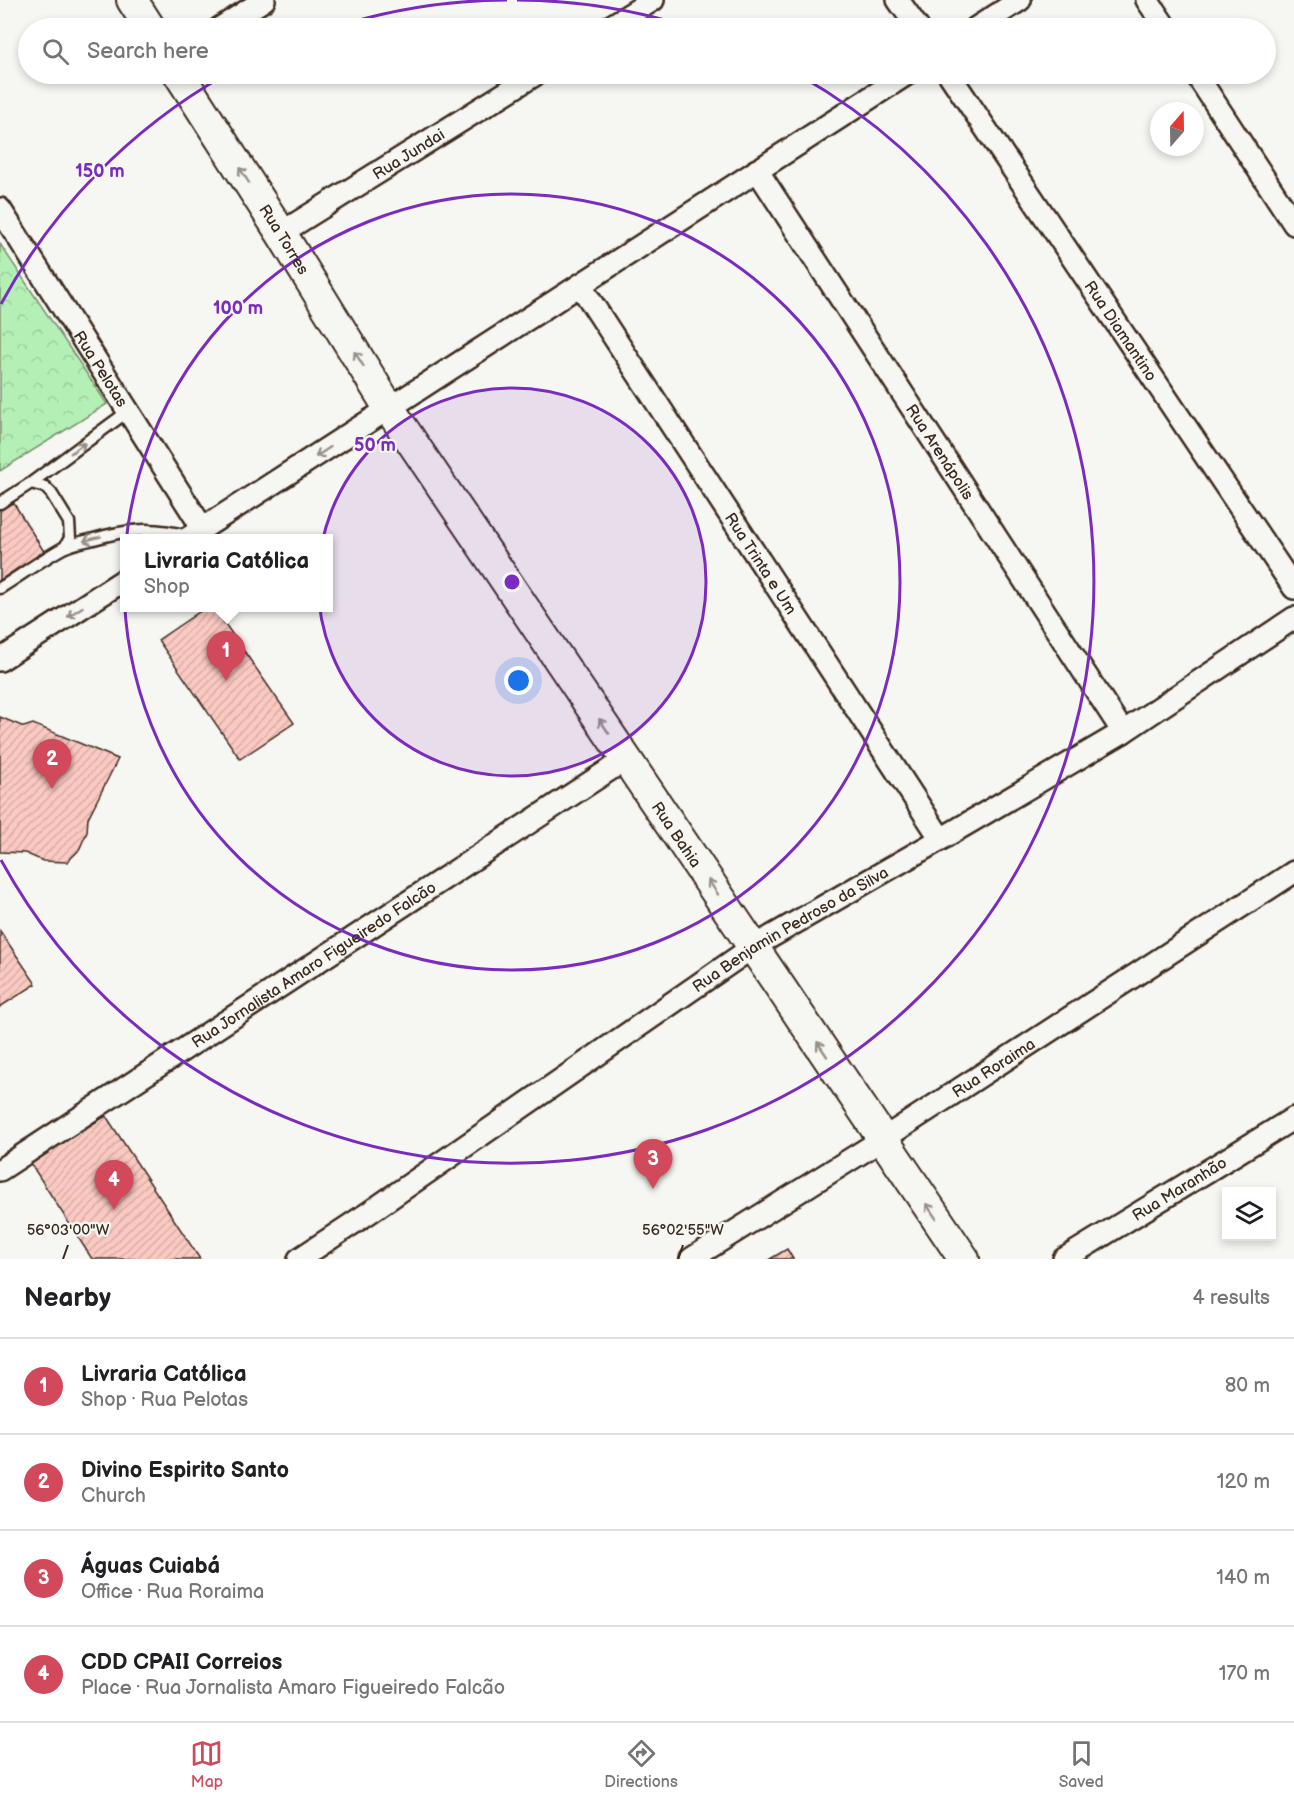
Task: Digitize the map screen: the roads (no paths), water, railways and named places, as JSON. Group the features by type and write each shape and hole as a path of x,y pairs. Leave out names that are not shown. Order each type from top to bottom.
{"street":[{"path":"132,0 144,18"},
{"path":"236,18 264,0"},
{"path":"624,18 653,0"},
{"path":"898,0 911,18"},
{"path":"992,18 1020,0"},
{"path":"1148,0 1160,18"},
{"name":"Rua Torres","path":"185,84 389,408"},
{"name":"Rua Jundai","path":"281,233 520,84"},
{"path":"196,534 891,84"},
{"name":"Rua Diamantino","path":"956,84 1294,588"},
{"path":"1203,84 1294,224"},
{"name":"Rua Arenápolis","path":"757,170 1123,732"},
{"name":"Rua Pelotas","path":"0,209 127,412 193,534"},
{"name":"Rua Trinta e Um","path":"580,285 941,839"},
{"name":"Rua Bahia","path":"389,408 883,1139 959,1258"},
{"path":"0,660 120,583"},
{"name":"Rua Benjamin Pedroso da Silva","path":"299,1259 753,947 1123,732 1294,618"},
{"name":"Rua Jornalista Amaro Figueiredo Falcão","path":"0,1170 626,759"},
{"name":"Rua Roraima","path":"691,1259 883,1139 1294,872"},
{"name":"Rua Maranhão","path":"1064,1259 1294,1118"}],"lane":[{"path":"0,503 127,412"},
{"path":"31,483 45,487 51,493 69,522 70,538 65,547"},
{"path":"0,588 65,547 122,531 167,531 187,534"}],"place":[{"name":"Livraria Católica","path":"226,681"},
{"name":"Divino Espirito Santo","path":"52,789"},
{"name":"Águas Cuiabá","path":"653,1189"},
{"name":"CDD CPAII Correios","path":"114,1210"}]}
